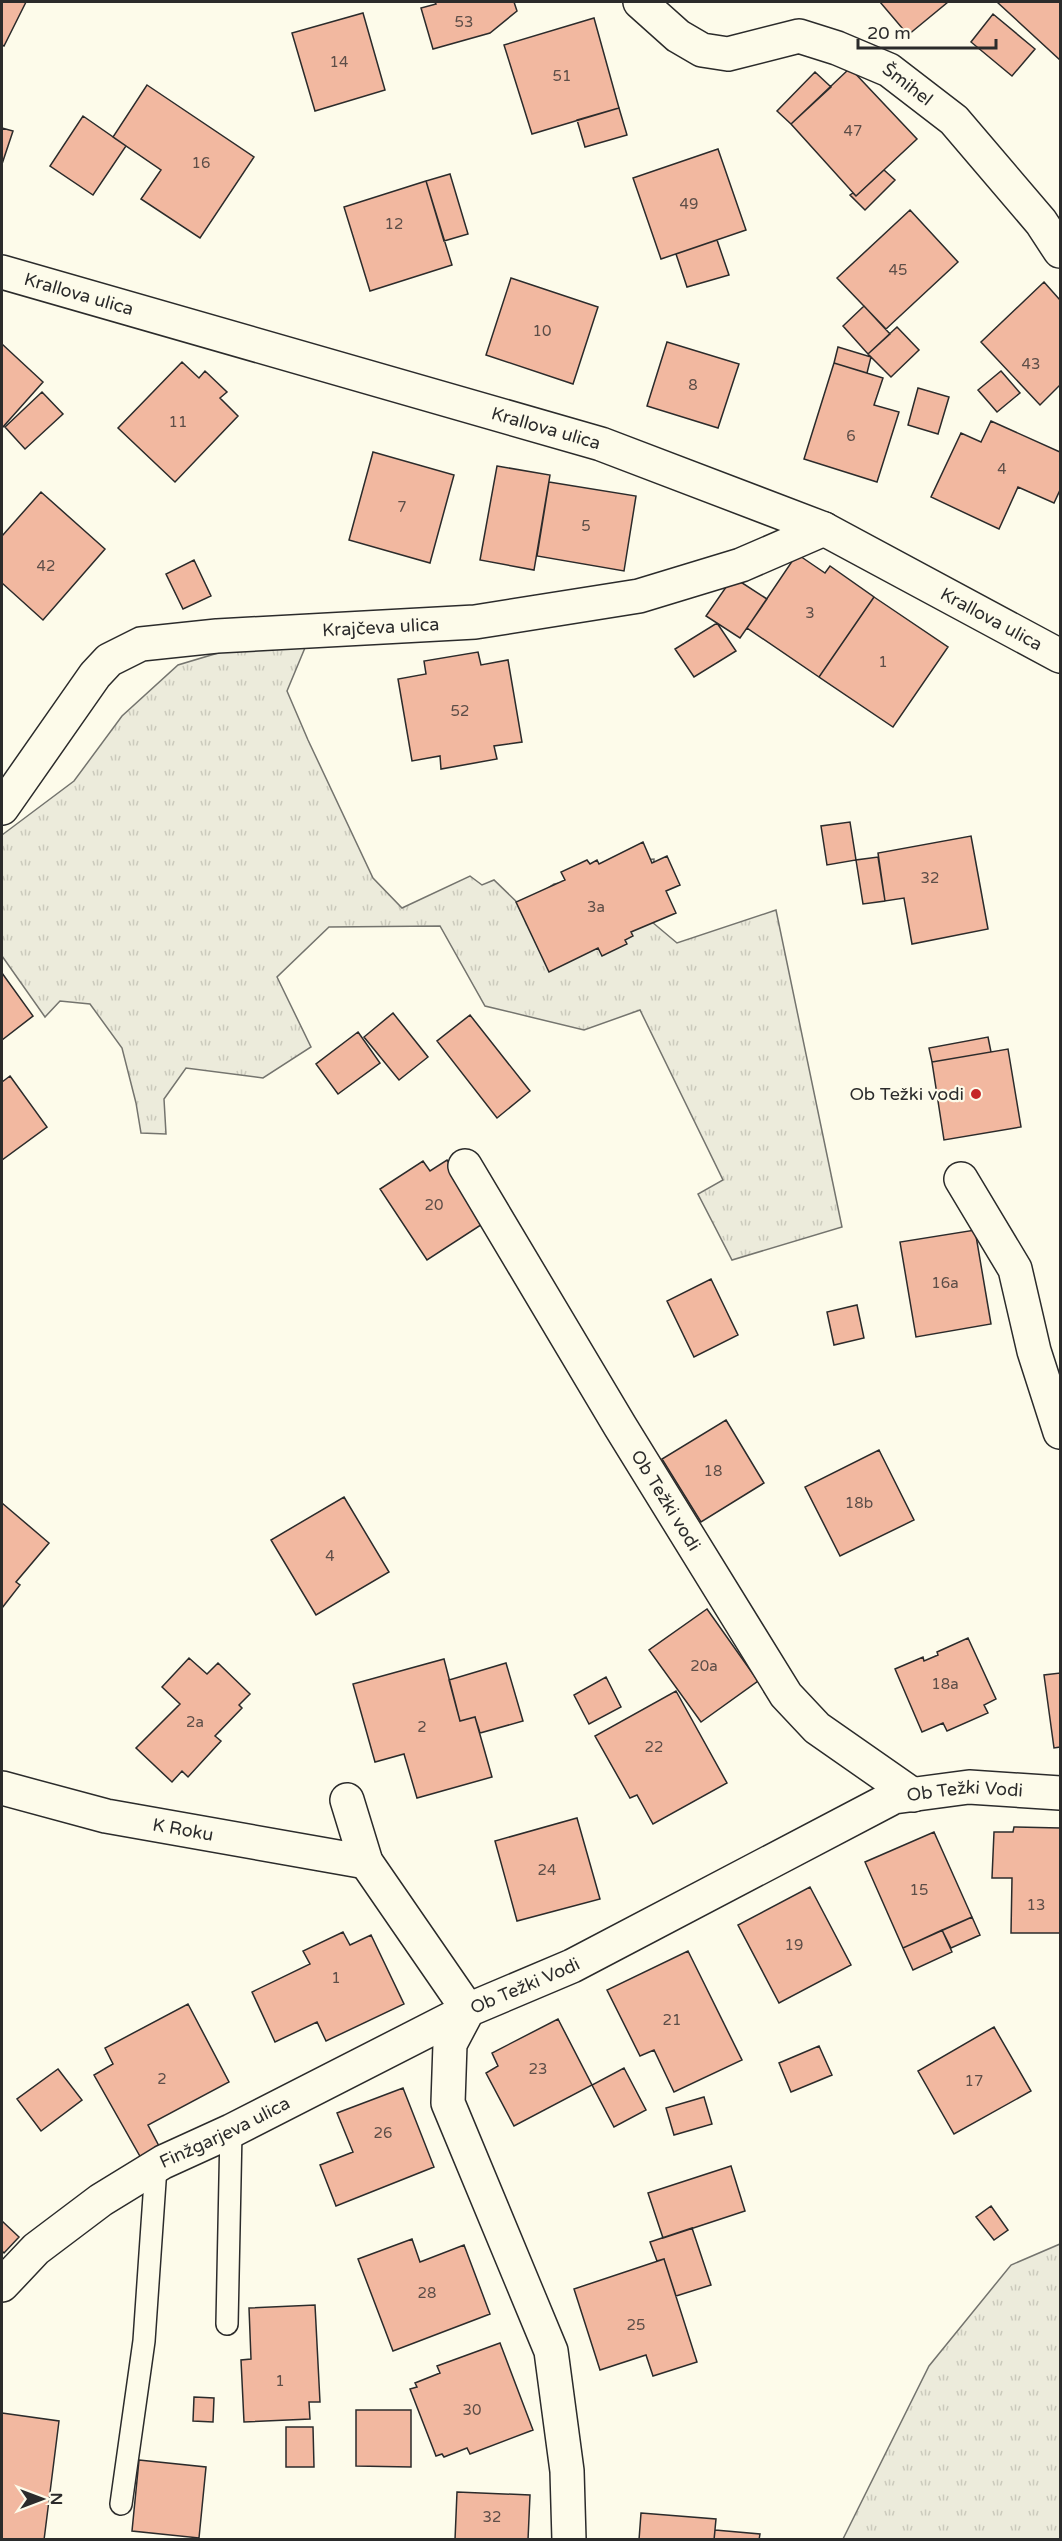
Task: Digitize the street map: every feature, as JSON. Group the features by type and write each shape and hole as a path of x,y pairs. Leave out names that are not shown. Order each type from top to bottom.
{"street":[{"name":"Šmihel","path":"640,2 678,36 702,50 728,54 799,36 837,48 889,70 954,120 1041,222 1060,251"},
{"name":"Krallova ulica","path":"2,272 601,444 824,529 1060,656"},
{"name":"Krajčeva ulica","path":"2,808 95,675 109,660 141,644 228,636 475,622 639,596 741,565 824,529"},
{"name":"Ob Težki vodi","path":"465,1166 786,1695 818,1728 913,1795"},
{"path":"961,1179 1015,1269 1035,1351 1060,1432"},
{"name":"Ob Težki Vodi","path":"569,2540 567,2471 551,2351 448,2103 450,2044 468,2010 572,1966 894,1797 969,1787 1060,1793"},
{"name":"K Roku","path":"2,1788 106,1816 366,1862"},
{"path":"346,1800 366,1862 468,2010"},
{"name":"Finžgarjeva ulica","path":"2,2285 36,2249 101,2200 156,2167 468,2010"}],"lane":[{"path":"227,2324 231,2131"},
{"path":"121,2504 144,2341 156,2167"}],"green space":[{"path":"258,641 307,643 287,691 373,878 402,908 470,876 482,885 494,880 521,906 554,884 577,880 614,862 654,859 652,922 677,943 776,910 842,1227 732,1260 698,1194 723,1180 640,1010 584,1030 485,1006 440,926 329,927 277,977 311,1047 263,1078 186,1068 164,1099 166,1134 141,1133 122,1048 90,1004 60,1001 45,1017 2,956 2,835 74,781 122,716 178,665"},
{"path":"1060,2244 1060,2539 843,2539 929,2366 1011,2265"}],"building":[{"path":"2,2 26,2 4,46 2,45"},
{"path":"435,2 514,2 517,11 490,33 433,49 421,8 436,4"},
{"path":"880,2 948,2 908,35"},
{"path":"997,2 1060,2 1060,60"},
{"path":"363,13 385,90 315,111 292,33"},
{"path":"993,14 1035,49 1012,76 971,42"},
{"path":"594,18 619,108 532,134 504,45"},
{"path":"850,68 917,139 856,196 791,124"},
{"path":"815,72 831,87 791,124 777,111"},
{"path":"147,85 254,157 200,238 141,199 161,170 113,137"},
{"path":"619,108 627,135 585,147 577,120"},
{"path":"83,116 126,146 93,195 50,166"},
{"path":"2,128 13,131 2,164"},
{"path":"718,149 746,230 661,259 633,178"},
{"path":"884,170 895,180 865,210 850,195 853,193 856,196"},
{"path":"450,174 468,234 444,241 426,181"},
{"path":"426,181 452,265 370,291 344,207"},
{"path":"910,210 958,262 886,329 837,278"},
{"path":"717,240 729,275 687,287 676,254"},
{"path":"511,278 598,307 573,384 486,355"},
{"path":"1044,282 1060,300 1060,385 1040,405 981,342"},
{"path":"864,306 890,334 868,354 843,326"},
{"path":"897,327 919,350 891,377 868,354"},
{"path":"667,342 739,364 718,428 647,406"},
{"path":"2,344 43,382 2,428"},
{"path":"838,347 871,357 867,373 834,363"},
{"path":"182,362 199,378 205,371 227,392 220,398 238,416 175,482 118,428"},
{"path":"834,363 883,378 874,405 899,412 877,482 804,459"},
{"path":"1001,371 1020,393 997,412 978,390"},
{"path":"918,388 949,397 938,434 908,425"},
{"path":"42,392 63,414 25,449 5,427"},
{"path":"991,421 1060,452 1060,490 1054,503 1018,487 999,529 931,497 961,433 981,442"},
{"path":"373,452 454,475 430,563 349,540"},
{"path":"497,466 550,475 534,570 480,560"},
{"path":"549,482 636,496 624,571 537,556"},
{"path":"41,492 105,549 43,620 2,583 2,536"},
{"path":"797,554 825,573 830,566 874,597 819,677 747,628"},
{"path":"194,560 211,596 183,609 166,574"},
{"path":"733,577 767,599 740,638 706,616"},
{"path":"874,597 948,647 893,727 819,677"},
{"path":"717,623 736,651 694,677 675,649"},
{"path":"478,652 481,665 508,660 522,742 494,746 497,759 441,769 440,756 412,761 398,679 426,674 424,661"},
{"path":"850,822 856,860 827,865 821,826"},
{"path":"971,836 988,929 912,944 904,898 885,901 878,853"},
{"path":"643,842 652,863 667,856 680,885 666,891 676,913 631,932 633,936 625,940 627,944 602,956 598,948 549,972 516,902 565,880 561,872 587,860 590,864 597,860 599,864"},
{"path":"878,857 885,901 863,904 856,860"},
{"path":"2,973 33,1016 2,1040"},
{"path":"393,1013 428,1057 399,1080 364,1037"},
{"path":"470,1015 530,1091 497,1118 437,1041"},
{"path":"358,1032 380,1063 338,1094 316,1064"},
{"path":"988,1037 991,1052 932,1062 929,1048"},
{"name":"Ob Težki vodi","path":"1008,1049 1021,1127 944,1140 932,1062"},
{"path":"10,1076 47,1127 2,1160 2,1082"},
{"path":"447,1160 487,1221 427,1260 380,1189 423,1161 430,1171"},
{"path":"975,1230 991,1324 916,1337 900,1242"},
{"path":"711,1279 738,1335 694,1357 667,1301"},
{"path":"857,1305 864,1338 834,1345 827,1312"},
{"path":"726,1420 764,1483 701,1522 662,1459"},
{"path":"879,1450 914,1520 840,1556 805,1487"},
{"path":"344,1497 389,1572 316,1615 271,1540"},
{"path":"2,1503 49,1543 16,1582 20,1585 2,1608"},
{"path":"707,1609 758,1681 701,1722 649,1650"},
{"path":"968,1638 996,1699 984,1705 988,1713 947,1731 943,1723 922,1732 895,1669 923,1657 924,1661 938,1655 937,1652"},
{"path":"189,1658 207,1674 218,1663 250,1694 239,1705 242,1708 215,1736 221,1741 188,1777 182,1771 172,1782 136,1748 180,1704 162,1687"},
{"path":"444,1659 460,1721 475,1717 492,1777 417,1798 404,1754 375,1762 353,1684"},
{"path":"506,1663 523,1721 480,1733 475,1717 460,1721 449,1680"},
{"path":"1060,1673 1060,1747 1054,1748 1044,1675"},
{"path":"606,1677 621,1707 589,1724 574,1695"},
{"path":"676,1691 727,1783 653,1824 637,1795 630,1798 595,1736"},
{"path":"577,1818 600,1899 517,1921 495,1841"},
{"path":"1014,1827 1060,1828 1060,1933 1011,1933 1012,1878 992,1878 994,1832 1013,1832"},
{"path":"934,1832 972,1917 903,1948 865,1862"},
{"path":"810,1887 851,1965 779,2003 738,1925"},
{"path":"972,1917 980,1935 951,1948 942,1930"},
{"path":"942,1930 952,1952 913,1970 903,1948"},
{"path":"343,1932 350,1945 371,1935 404,2004 326,2041 317,2022 275,2042 252,1992 310,1964 303,1951"},
{"path":"688,1951 742,2060 674,2092 654,2050 640,2056 607,1990"},
{"path":"188,2004 229,2082 148,2125 160,2148 141,2158 94,2075 113,2064 105,2048"},
{"path":"558,2019 592,2085 514,2126 486,2073 498,2066 492,2053"},
{"path":"994,2027 1031,2091 954,2134 918,2071"},
{"path":"819,2046 832,2075 791,2092 779,2063"},
{"path":"624,2068 646,2110 614,2127 592,2085"},
{"path":"58,2069 82,2100 41,2131 17,2099"},
{"path":"403,2088 434,2167 336,2206 320,2165 353,2152 337,2113"},
{"path":"704,2097 712,2124 674,2135 666,2108"},
{"path":"731,2166 745,2211 663,2238 648,2193"},
{"path":"991,2206 1008,2230 994,2240 976,2217"},
{"path":"2,2221 19,2237 4,2253 2,2251"},
{"path":"692,2228 711,2285 676,2296 664,2259 657,2261 650,2242"},
{"path":"412,2239 420,2262 464,2245 490,2314 393,2351 358,2259"},
{"path":"664,2259 697,2362 653,2376 646,2355 600,2370 574,2289"},
{"path":"315,2305 320,2402 309,2402 310,2419 244,2422 241,2360 251,2359 249,2308"},
{"path":"500,2343 533,2430 470,2454 467,2448 444,2457 442,2454 436,2456 410,2389 417,2387 415,2383 440,2373 437,2366"},
{"path":"194,2397 214,2398 213,2422 193,2421"},
{"path":"356,2410 411,2410 411,2467 356,2466"},
{"path":"2,2413 59,2421 44,2540 2,2540"},
{"path":"286,2427 313,2427 314,2467 286,2467"},
{"path":"139,2460 206,2467 199,2538 132,2531"},
{"path":"457,2492 530,2495 528,2540 455,2540"},
{"path":"641,2513 716,2519 714,2540 639,2540"},
{"path":"715,2530 760,2534 759,2540 714,2540"}],"place":[{"name":"Ob Težki vodi","path":"976,1094"}]}
